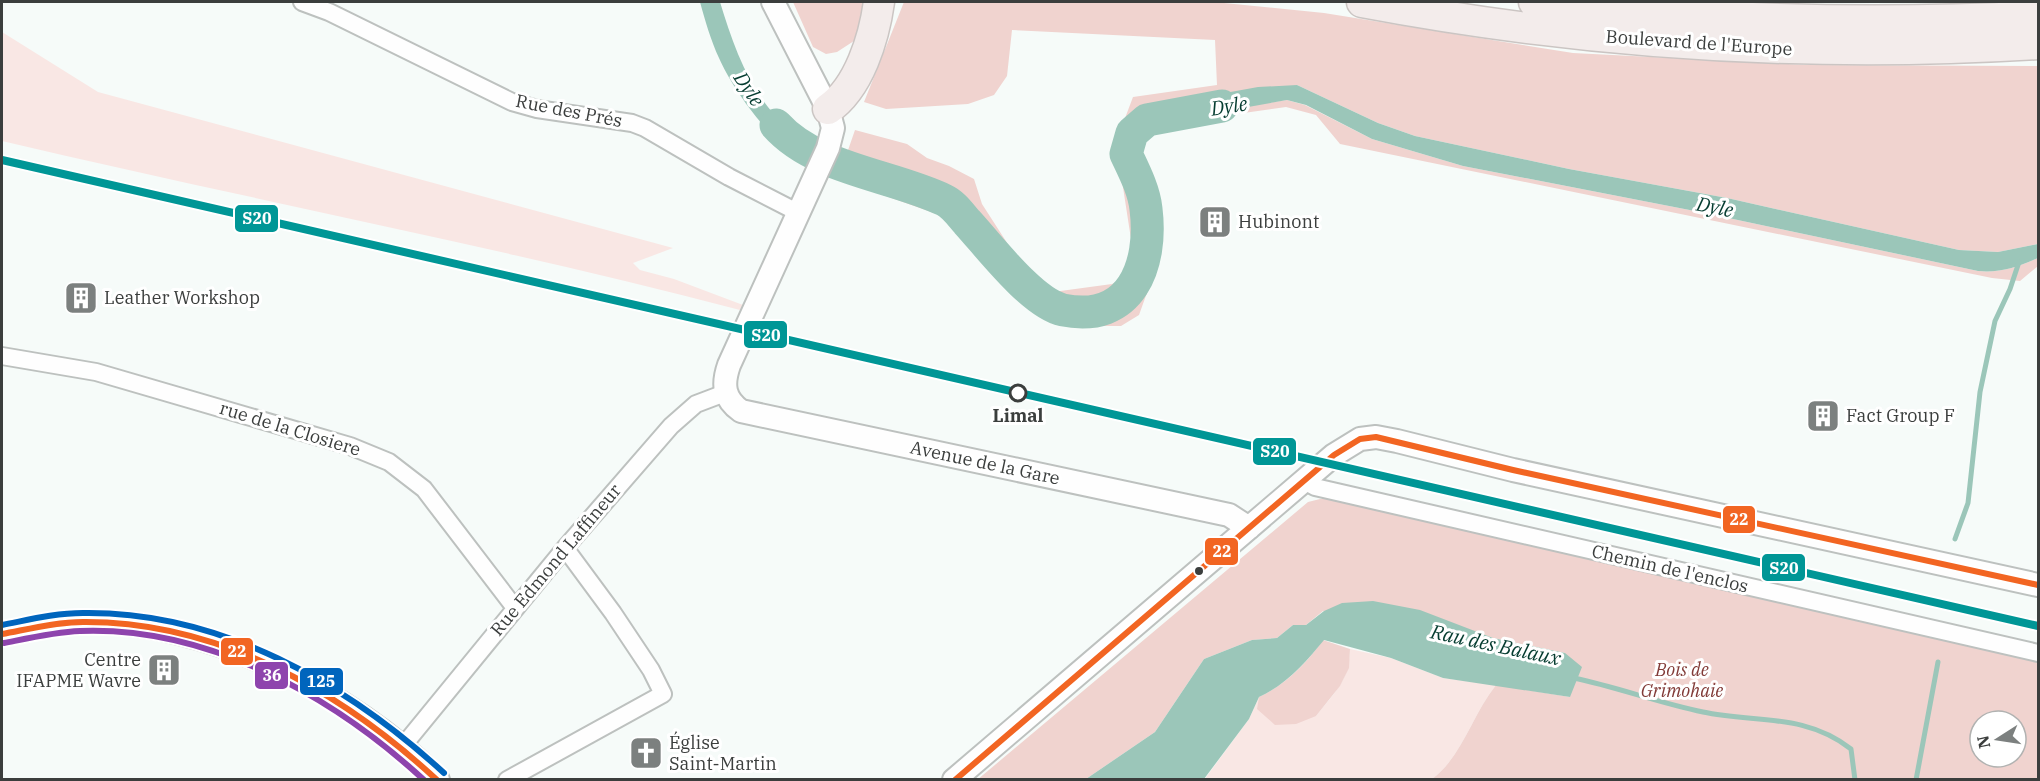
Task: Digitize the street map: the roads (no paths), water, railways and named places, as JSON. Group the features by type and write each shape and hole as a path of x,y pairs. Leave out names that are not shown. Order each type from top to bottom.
{"highway":[{"name":"Boulevard de l'Europe","path":"1362,2 1533,30 1656,42 1806,50 1948,50 2038,44"},
{"name":"Boulevard de l'Europe","path":"1534,2 1656,14 1806,21 1943,21 2038,16"},
{"path":"828,109 845,96 861,63 881,7"}],"main road":[{"path":"725,393 725,378 729,366 818,173 833,128 828,109 772,2"},
{"name":"Avenue de la Gare","path":"725,393 730,404 741,411 1229,515 1249,528"},
{"path":"954,780 1304,481 1345,447 1360,439 1376,437 2038,585"},
{"path":"2,634 82,622 123,623 199,637 281,670 356,712 403,746 438,780"}],"street":[{"name":"Rue des Prés","path":"302,2 329,12 512,102 537,109 632,123 645,128 729,177 799,213"},
{"name":"rue de la Closiere","path":"2,356 96,372 350,446 389,462 424,489 515,608"},
{"name":"Rue Edmond Laffineur","path":"403,746 565,548 671,426 696,404 725,393"},
{"name":"Chemin de l'enclos","path":"1304,481 1315,488 2038,653"},
{"path":"507,780 663,694 651,670 613,613 565,548"}],"water":[{"path":"700,2 720,2 734,44 753,84 779,120 815,146 809,159 796,153 769,132 745,102 719,58"},
{"path":"1297,85 1378,123 1415,136 1569,169 1727,198 1959,250 1998,252 2038,244 2038,258 2009,269 1978,271 1705,213 1463,166 1372,139 1306,105 1287,100 1176,120 1181,101 1258,87"},
{"path":"1373,601 1420,610 1493,638 1565,653 1582,667 1570,697 1443,678 1391,658 1324,640 1303,665 1278,686 1259,697 1249,719 1204,779 1086,779 1155,732 1204,659 1252,640 1277,638 1293,625 1306,625 1324,611 1342,603"}],"waterway":[{"name":"Dyle","path":"776,125 792,140 811,152 855,170 923,191 947,202 1038,297 1063,310 1086,312 1106,308 1121,299 1133,286 1146,250 1145,202 1126,154 1132,133 1147,120 1222,106"},
{"path":"1955,539 1968,503 1980,392 1995,321 2010,289 2019,262"},
{"name":"Rau des Balaux","path":"1916,780 1938,662"},
{"name":"Rau des Balaux","path":"1574,678 1703,712 1798,724 1816,730 1851,749 1855,780"}],"place":[{"name":"Hubinont","path":"1215,222"},
{"name":"Leather Workshop","path":"81,298"},
{"name":"Limal","path":"1018,393"},
{"name":"Fact Group F","path":"1823,416"},
{"name":"Centre IFAPME Wavre","path":"164,670"},
{"name":"Église Saint-Martin","path":"646,753"}],"park label":[{"name":"Bois de Grimohaie","path":"1682,680"}]}
